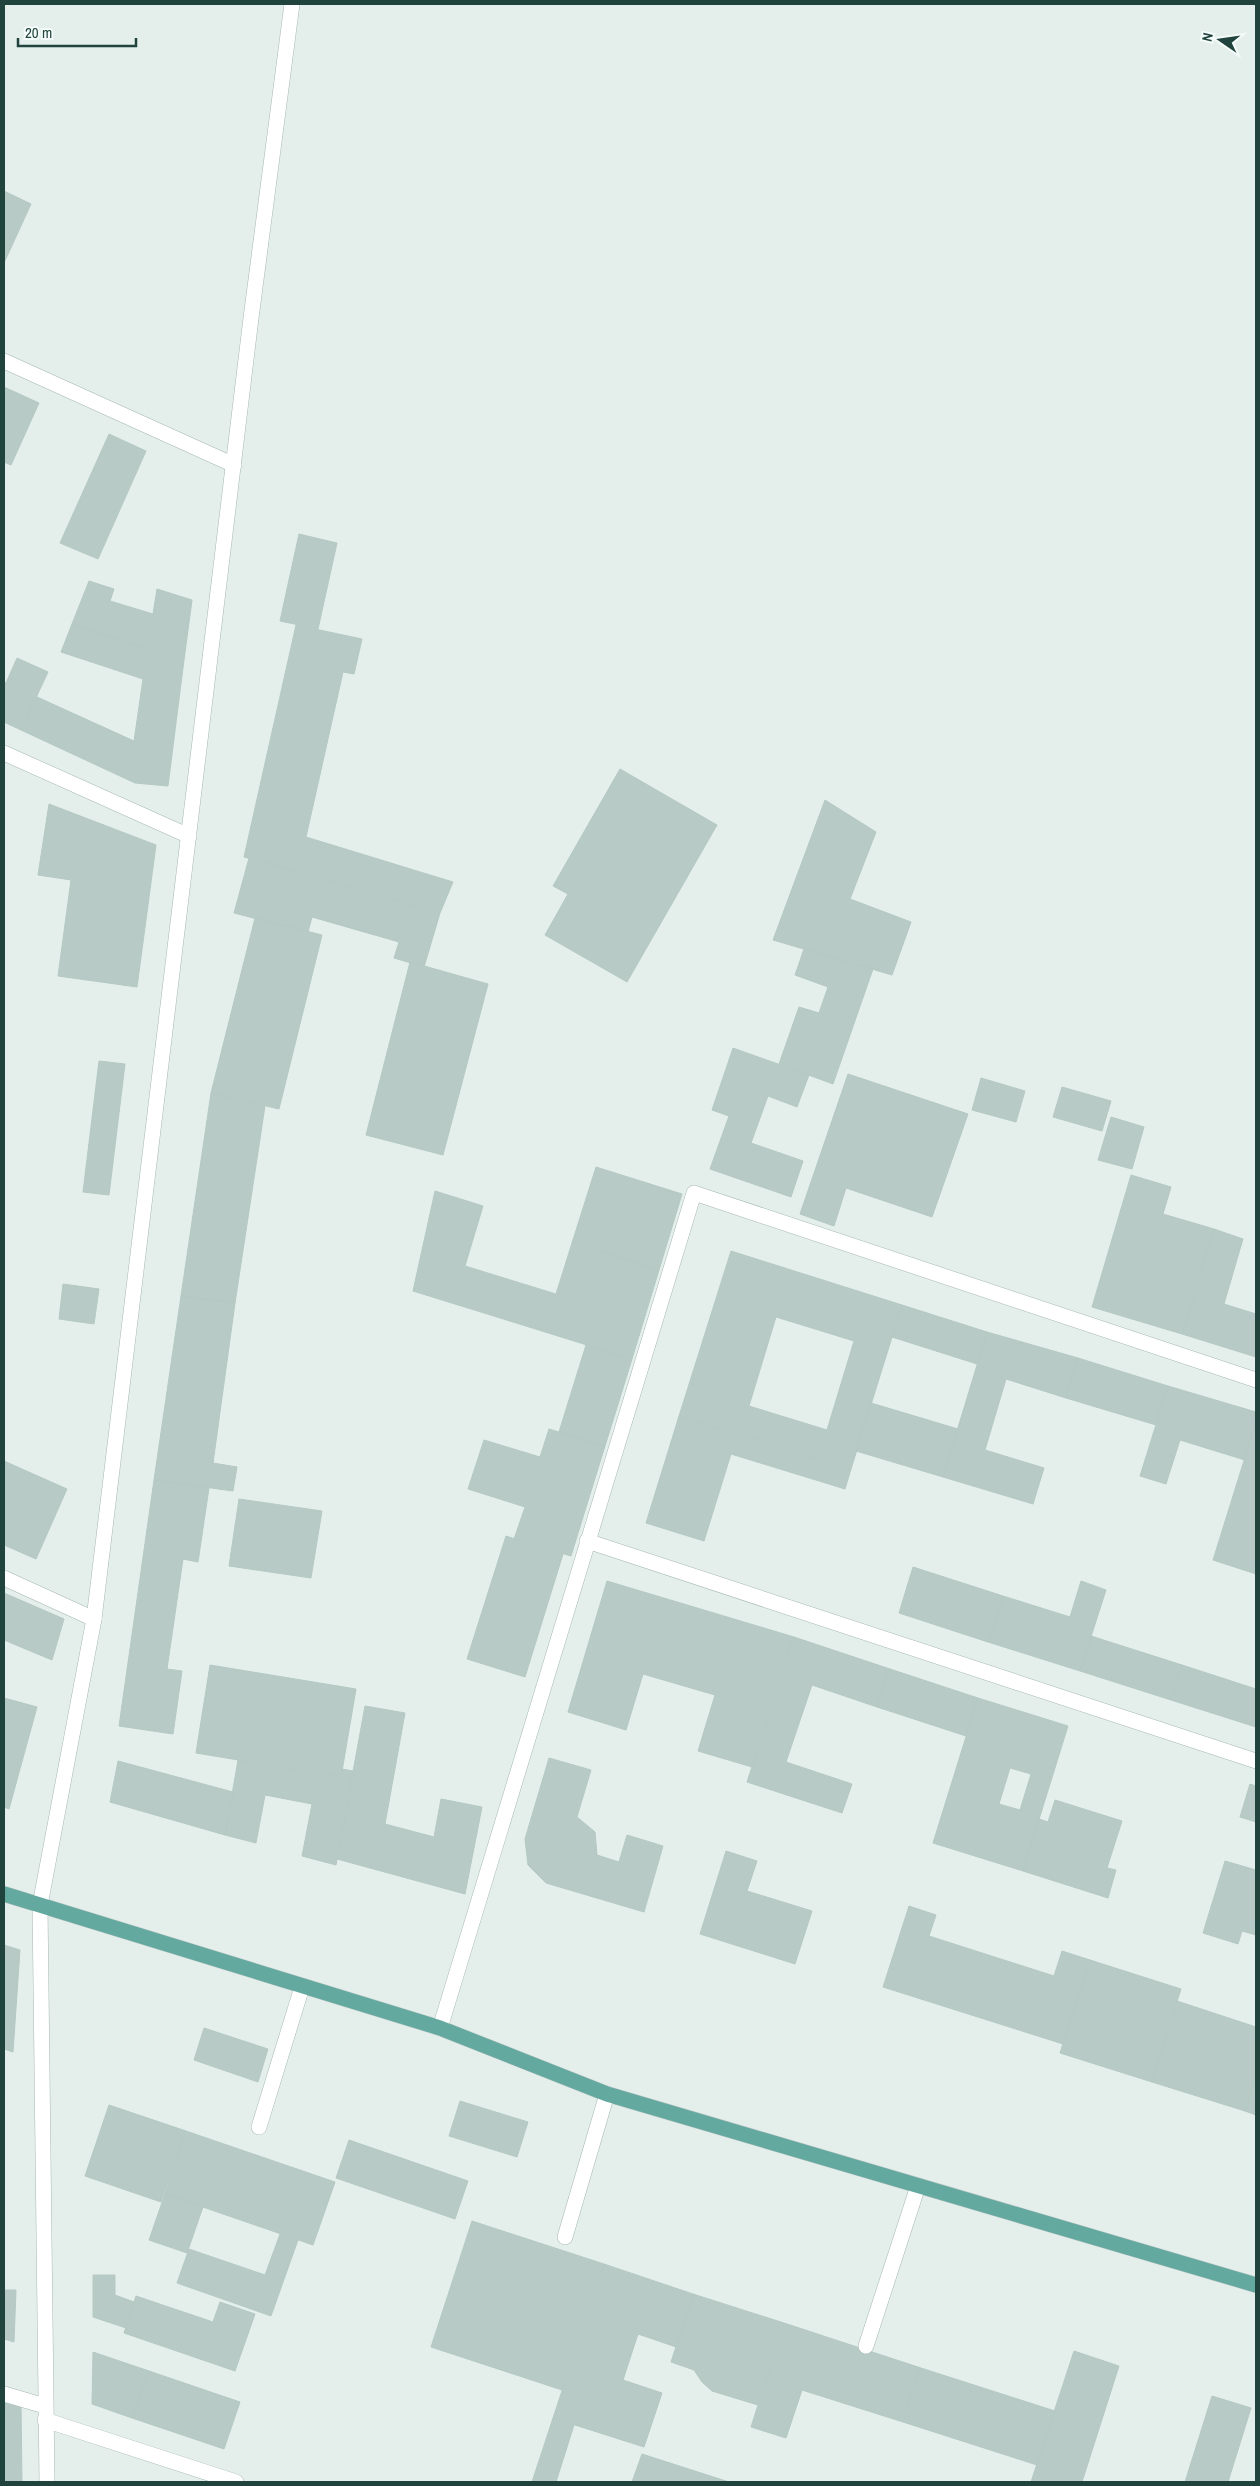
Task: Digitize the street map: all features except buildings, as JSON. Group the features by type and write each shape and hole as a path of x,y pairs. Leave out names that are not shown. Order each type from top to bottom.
{"main road":[{"path":"4,1894 440,2028 607,2094 1256,2285"}],"street":[{"path":"47,2482 40,1905 94,1619 251,318 292,4"},
{"path":"4,360 234,465"},
{"path":"4,753 189,836"},
{"path":"440,2028 694,1193 1256,1380"},
{"path":"587,1541 1256,1761"},
{"path":"4,1578 94,1619"},
{"path":"259,2127 302,1987"},
{"path":"565,2237 607,2094"},
{"path":"866,2346 918,2186"},
{"path":"4,2394 45,2413 236,2482"}]}
